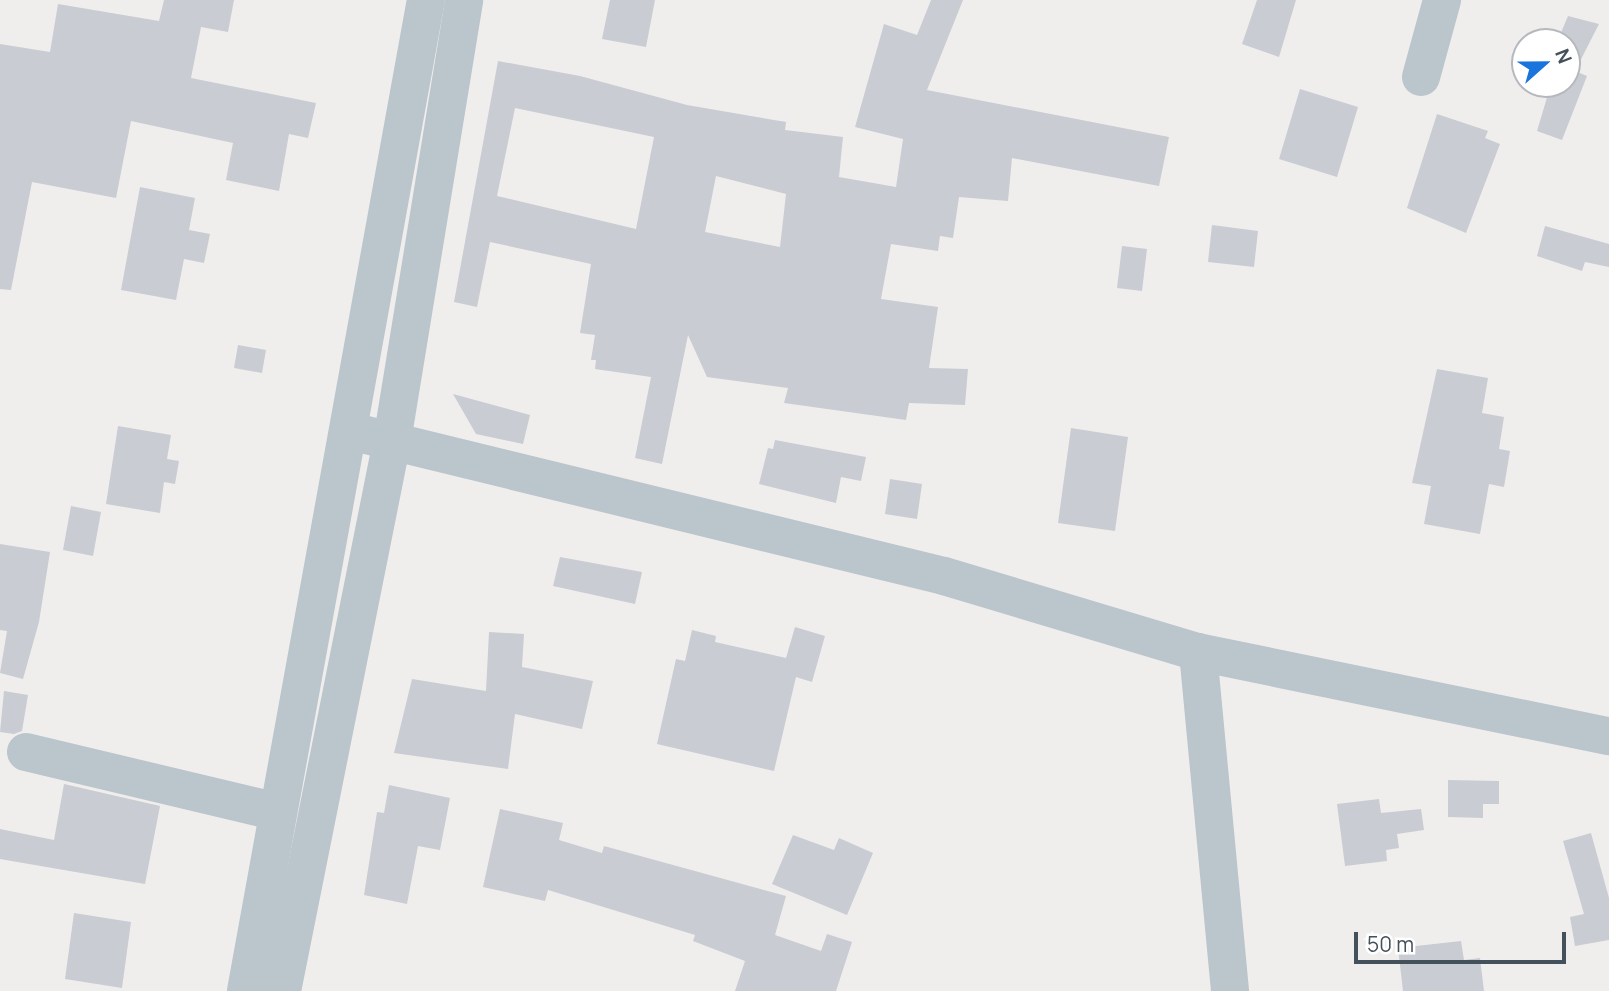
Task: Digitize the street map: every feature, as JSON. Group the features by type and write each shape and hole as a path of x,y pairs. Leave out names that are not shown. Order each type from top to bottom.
{"street":[{"path":"246,991 277,812 350,431 426,0"},
{"path":"282,991 392,442 464,0"},
{"path":"1421,77 1442,0"},
{"path":"350,431 944,576 1198,652 1609,736"},
{"path":"1198,652 1230,991"},
{"path":"26,752 277,812"}],"building":[{"path":"164,0 234,0 228,32 201,27 191,78 316,103 308,138 289,134 279,191 226,180 233,143 131,121 116,198 32,182 11,290 0,289 0,44 50,52 58,4 159,21"},
{"path":"610,0 655,0 646,47 602,39"},
{"path":"931,0 963,0 927,90 1169,137 1159,186 1012,158 1008,201 959,197 953,238 940,236 938,251 891,244 881,299 938,307 929,368 968,369 965,405 909,403 906,420 784,403 788,388 707,377 688,335 662,464 635,458 651,377 595,369 596,360 591,360 595,335 580,333 591,264 490,242 477,307 454,302 498,61 580,76 687,105 786,122 785,130 843,137 839,177 896,187 903,139 855,127 884,24 917,35","holes":["515,108 654,137 636,229 497,196","716,176 786,194 780,247 705,232"]},
{"path":"1257,0 1296,0 1279,57 1242,44"},
{"path":"1568,16 1599,24 1581,59 1581,28 1563,28"},
{"path":"1581,74 1587,76 1581,91"},
{"path":"1300,89 1358,107 1337,177 1279,159"},
{"path":"1547,98 1578,98 1562,140 1537,131"},
{"path":"1437,114 1488,131 1485,138 1500,144 1466,233 1407,208"},
{"path":"140,187 195,198 189,230 210,234 204,263 184,259 176,300 121,290"},
{"path":"1212,225 1258,231 1254,267 1208,262"},
{"path":"1545,226 1609,244 1609,267 1585,262 1582,271 1537,256"},
{"path":"1122,246 1147,249 1142,291 1117,288"},
{"path":"238,345 266,350 262,373 234,368"},
{"path":"1437,369 1488,378 1482,413 1504,417 1499,449 1510,451 1504,487 1489,484 1480,534 1424,524 1431,486 1412,483"},
{"path":"453,394 530,415 523,444 476,434"},
{"path":"118,426 171,435 167,459 179,461 175,484 164,482 160,513 106,504"},
{"path":"1071,428 1128,437 1115,531 1058,523"},
{"path":"775,440 866,457 861,481 841,477 836,503 759,484 768,448 773,449"},
{"path":"890,479 922,484 917,519 885,514"},
{"path":"71,506 101,512 93,556 63,550"},
{"path":"0,544 50,552 39,622 23,679 0,673 7,631 0,630"},
{"path":"560,557 642,572 635,604 553,586"},
{"path":"795,627 825,636 812,682 796,677 774,771 657,744 676,659 685,661 692,630 716,636 715,642 786,658"},
{"path":"489,632 524,634 522,667 593,681 582,729 515,714 508,769 394,753 412,679 486,691"},
{"path":"4,691 28,695 22,731 14,734 0,732"},
{"path":"1448,780 1499,781 1499,804 1483,804 1483,818 1448,817"},
{"path":"64,784 160,806 145,884 0,859 0,829 54,840"},
{"path":"389,785 450,798 440,850 418,846 407,904 364,895 377,812 384,813"},
{"path":"1379,799 1381,813 1421,809 1424,830 1397,834 1399,848 1386,850 1387,861 1345,866 1337,804"},
{"path":"500,809 563,823 559,840 602,853 604,846 786,896 775,935 821,951 827,934 852,942 836,991 735,991 745,961 693,941 695,935 548,890 545,901 483,887"},
{"path":"1591,833 1609,898 1609,940 1575,946 1570,917 1584,914 1563,841"},
{"path":"793,835 834,850 839,838 873,853 847,915 772,884"},
{"path":"74,913 131,922 122,988 65,979"},
{"path":"1461,941 1464,960 1480,958 1484,991 1403,991 1398,948"}]}
